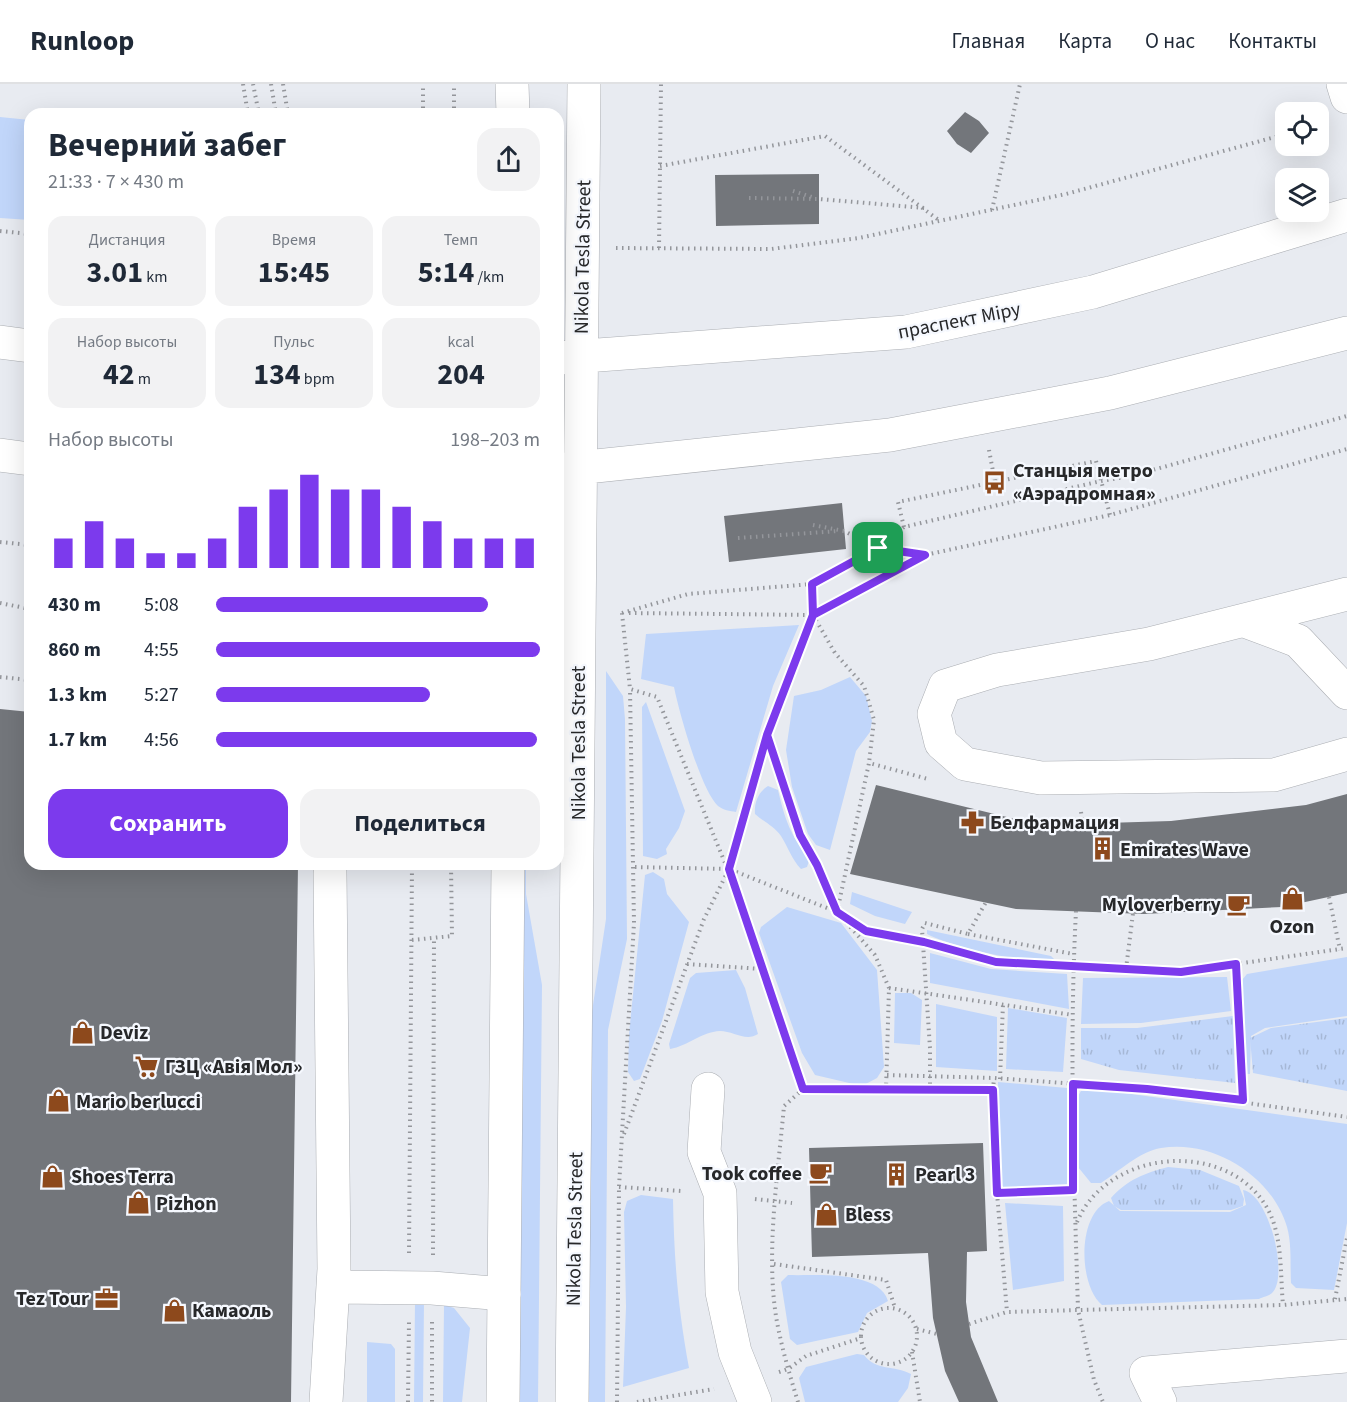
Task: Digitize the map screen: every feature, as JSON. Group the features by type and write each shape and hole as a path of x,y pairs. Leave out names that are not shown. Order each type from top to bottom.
{"main road":[{"path":"513,84 513,108"},
{"name":"Nikola Tesla Street","path":"572,1402 570,357 584,84"},
{"path":"1343,84 1347,97"},
{"name":"праспект Міру","path":"570,357 906,332 1093,292 1347,215"},
{"path":"569,469 890,435 1110,393 1347,333"},
{"path":"0,342 24,345"},
{"path":"0,455 24,458"},
{"path":"1347,594 1149,644 997,670 945,686 934,714 941,742 965,764 1041,778 1274,775 1347,754"},
{"path":"1245,621 1298,641 1347,693"},
{"path":"503,1402 508,870"},
{"path":"326,1402 334,1287 330,873"},
{"path":"708,1089 704,1152 720,1193 722,1292 735,1352 755,1402"},
{"path":"334,1287 421,1288 504,1294"},
{"path":"1160,1402 1146,1373 1347,1356"}],"path":[{"path":"243,84 247,108"},
{"path":"253,84 258,108"},
{"path":"271,84 275,108"},
{"path":"283,84 287,108"},
{"path":"423,84 423,108"},
{"path":"454,84 454,108"},
{"path":"659,248 661,84"},
{"path":"992,210 1020,84"},
{"path":"660,166 825,136 926,208 940,221"},
{"path":"606,248 771,249 859,238 1066,194 1275,137"},
{"path":"793,191 819,199"},
{"path":"749,198 819,199 926,208"},
{"path":"0,231 24,233"},
{"path":"622,613 688,594 812,584 878,548 904,527 1131,476 1226,452 1347,416"},
{"path":"622,613 813,615 925,555 1110,515 1347,449"},
{"path":"904,527 898,502 1096,461 1110,515"},
{"path":"813,525 844,531 878,548 925,555"},
{"path":"738,538 844,531"},
{"path":"0,542 24,544"},
{"path":"623,1138 704,920 729,869 767,735 813,615 812,584"},
{"path":"0,603 24,608"},
{"path":"617,1402 620,1187 635,867 630,689 622,613"},
{"path":"813,615 835,653 864,686 874,720 869,763"},
{"path":"0,677 24,680"},
{"path":"630,689 657,697 748,919 762,969 803,1089"},
{"path":"767,735 800,835 817,865 837,912 875,955 889,988 886,1090"},
{"path":"635,867 729,869 778,886 837,912 866,931 924,942 996,962 1073,968 1181,972 1347,948"},
{"path":"412,870 421,1288 432,1402"},
{"path":"412,940 452,936 451,870"},
{"path":"1329,897 1340,950"},
{"path":"968,934 986,902"},
{"path":"1076,911 1073,954 1073,1190 1078,1310 1094,1380 1103,1402"},
{"path":"1126,969 1133,913"},
{"path":"930,1090 927,993 922,929 925,923 968,934 1073,954"},
{"path":"408,1402 421,1288 434,937"},
{"path":"687,964 762,969"},
{"path":"1236,964 1243,1100"},
{"path":"889,988 1073,1016"},
{"path":"1000,1079 1003,1004"},
{"path":"887,1075 994,1078 1147,1089 1243,1100 1347,1117"},
{"path":"994,1078 997,1193 1007,1312"},
{"path":"798,1402 777,1320 774,1264 776,1202 784,1106 803,1089 993,1090"},
{"path":"1076,1223 1084,1203 1096,1192 1136,1168 1157,1162 1185,1161 1231,1173 1258,1194 1276,1227 1283,1305"},
{"path":"997,1193 1073,1190"},
{"path":"1335,1299 1347,1238"},
{"path":"774,1264 886,1280 895,1308"},
{"path":"969,1324 1007,1312 1283,1305 1347,1299"},
{"path":"895,1308 909,1315 917,1329 917,1341 912,1352 899,1363 882,1364 867,1354 861,1338 864,1322 877,1310 895,1308"},
{"path":"917,1329 937,1335"},
{"path":"788,1369 806,1356 861,1338"},
{"path":"912,1352 920,1402"}],"green space":[{"path":"0,117 24,119 24,220 0,218"},
{"path":"799,625 773,686 736,812 722,808 711,797 698,768 674,687 641,679 646,634"},
{"path":"606,671 623,696 625,719 627,939 608,1030 605,1402 587,1402 590,1025 606,919"},
{"path":"850,677 866,696 872,721 870,732 856,751 830,850 816,845 808,834 792,787 786,750 794,696 821,690"},
{"path":"646,702 685,811 679,828 666,849 667,854 657,859 643,856 642,707"},
{"path":"768,786 778,790 789,827 803,851 810,858 807,867 801,869 778,833 755,814 757,798"},
{"path":"517,870 526,870 526,894 542,985 538,1402 518,1402"},
{"path":"653,872 664,879 667,894 689,922 662,1021 640,1079 634,1081 628,1072 629,1034 645,875"},
{"path":"852,892 912,912 905,924 875,916 850,904"},
{"path":"787,907 841,923 877,970 884,1067 877,1078 862,1086 815,1075 802,1053 759,933 761,927"},
{"path":"927,930 1051,956 1055,960 1027,960 990,954 939,939 927,934"},
{"path":"930,953 991,969 1067,974 1069,1009 930,983"},
{"path":"1347,957 1347,1016 1265,1028 1251,1036 1250,1074 1246,1074 1242,980 1247,974"},
{"path":"736,970 745,988 758,1034 749,1037 725,1031 713,1032 670,1049 669,1044 690,978 696,973"},
{"path":"1227,977 1231,1011 1141,1023 1081,1024 1083,978"},
{"path":"895,993 911,993 922,1000 920,1045 894,1043"},
{"path":"936,1004 997,1017 997,1071 936,1067"},
{"path":"1008,1008 1067,1018 1063,1072 1006,1069"},
{"path":"1233,1016 1235,1083 1119,1070 1081,1059 1081,1028 1137,1028"},
{"path":"1347,1018 1347,1091 1253,1073 1250,1038 1271,1028"},
{"path":"998,1082 1067,1088 1067,1186 1001,1189"},
{"path":"1081,1091 1110,1091 1347,1124 1347,1223 1334,1290 1296,1288 1291,1283 1289,1234 1279,1209 1254,1177 1238,1165 1220,1156 1201,1149 1161,1148 1137,1157 1101,1183 1091,1183 1078,1167 1077,1098"},
{"path":"1168,1167 1200,1170 1239,1186 1244,1199 1243,1206 1231,1210 1121,1210 1114,1206 1111,1198 1123,1186 1144,1175"},
{"path":"1243,1190 1253,1195 1261,1206 1274,1238 1278,1271 1277,1284 1271,1294 1259,1299 1102,1305 1094,1295 1088,1282 1084,1250 1091,1220 1099,1208 1109,1201 1120,1211 1230,1212 1246,1205"},
{"path":"641,1195 673,1199 677,1284 689,1368 623,1387 626,1307 624,1212 627,1201"},
{"path":"1005,1203 1063,1206 1064,1281 1013,1290"},
{"path":"788,1275 829,1275 860,1279 882,1291 888,1301 867,1313 858,1332 797,1345 790,1339 781,1282"},
{"path":"415,1301 424,1301 423,1402 414,1402"},
{"path":"444,1305 454,1308 470,1328 462,1402 443,1402"},
{"path":"367,1342 391,1344 395,1349 395,1402 367,1402"},
{"path":"857,1354 864,1355 880,1366 911,1374 908,1388 898,1402 805,1402 799,1378 806,1367"}],"building":[{"path":"965,112 979,121 989,133 971,153 957,144 947,131"},
{"path":"819,174 819,224 716,226 715,175"},
{"path":"842,503 846,549 729,562 724,516"},
{"name":"ГЗЦ «Авія Мол»","path":"0,709 24,711 24,870 298,870 291,1402 0,1402"},
{"name":"Emirates Wave","path":"876,785 1040,825 1171,821 1306,805 1347,794 1347,893 1282,907 1144,914 1016,909 850,874"},
{"name":"Pearl 3","path":"983,1143 987,1251 967,1252 966,1302 971,1337 998,1402 959,1402 945,1371 933,1318 928,1253 812,1257 809,1148"}],"place":[{"name":"Станцыя метро «Аэрадромная»","path":"995,482"},
{"name":"Белфармация","path":"972,822"},
{"name":"Emirates Wave","path":"1102,849"},
{"name":"Ozon","path":"1292,898"},
{"name":"Myloverberry","path":"1239,904"},
{"name":"Deviz","path":"82,1032"},
{"name":"ГЗЦ «Авія Мол»","path":"147,1066"},
{"name":"Mario berlucci","path":"58,1101"},
{"name":"Took coffee","path":"820,1173"},
{"name":"Pearl 3","path":"897,1174"},
{"name":"Shoes Terra","path":"53,1176"},
{"name":"Pizhon","path":"138,1203"},
{"name":"Bless","path":"827,1214"},
{"name":"Tez Tour","path":"107,1298"},
{"name":"Камаоль","path":"174,1310"}],"route":[{"path":"878,548 812,584 813,615 767,735 729,869 748,919 762,969 803,1089 993,1090 997,1193 1073,1190 1073,1084 1147,1089 1243,1100 1236,964 1181,972 1073,968 996,962 924,942 866,931 837,912 817,865 800,835 767,735 790,675 813,615 925,555 878,548"}]}
